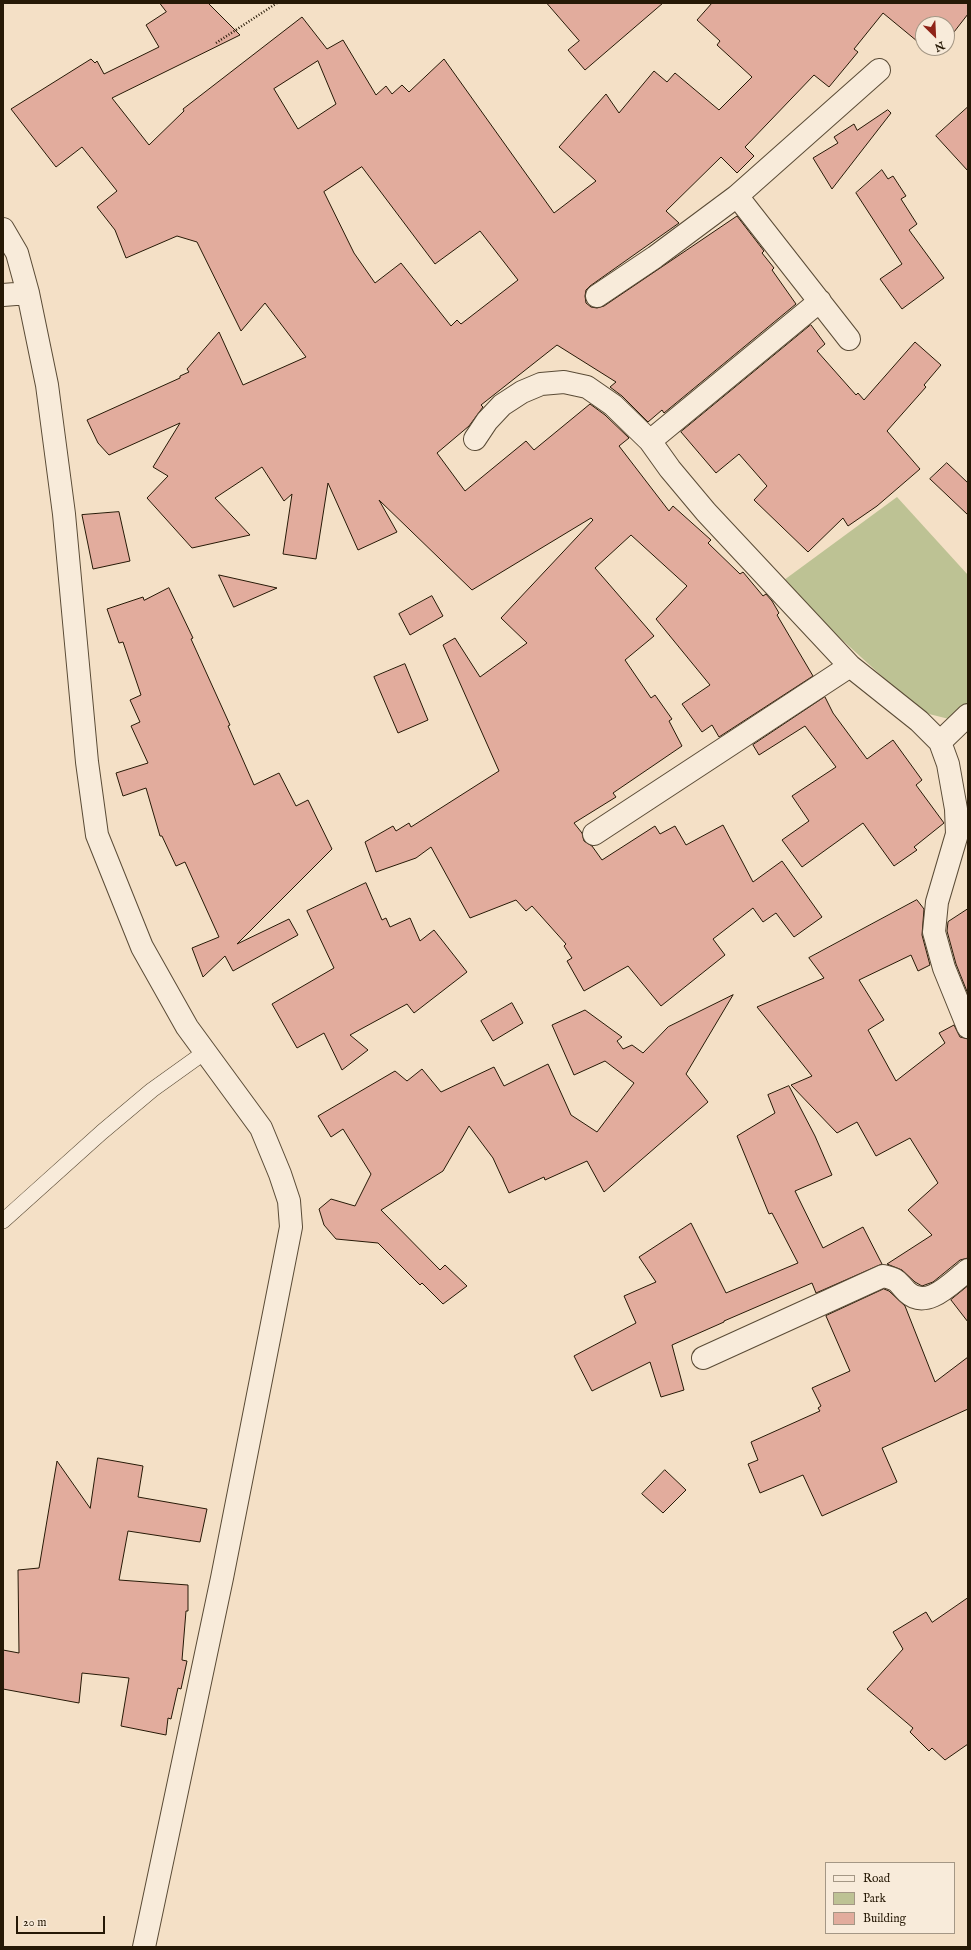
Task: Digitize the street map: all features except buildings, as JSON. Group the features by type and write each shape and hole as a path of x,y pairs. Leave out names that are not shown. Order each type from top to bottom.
{"street":[{"path":"598,296 655,257 736,196 879,70"},
{"path":"736,196 849,339"},
{"path":"3,230 17,253 28,293 47,385 64,514 87,762 98,835 142,947 186,1027 261,1128 280,1174 289,1202 291,1227 222,1578 144,1947"},
{"path":"3,295 28,293"},
{"path":"650,441 820,301"},
{"path":"475,439 487,420 497,410 522,392 542,384 564,382 586,388 613,405 650,441 670,469 706,512 850,666 919,721 940,742 949,772 956,809 958,834 937,902 934,932 944,968 968,1027"},
{"path":"594,834 850,666"},
{"path":"940,742 968,715"},
{"path":"703,1358 883,1276 900,1283 907,1292 917,1298 926,1298 936,1295 968,1270"}],"lane":[{"path":"3,1221 102,1132 205,1052"}],"path":[{"path":"216,43 277,3"}],"green space":[{"path":"897,497 968,575 968,709 957,721 921,712 780,583"}]}
